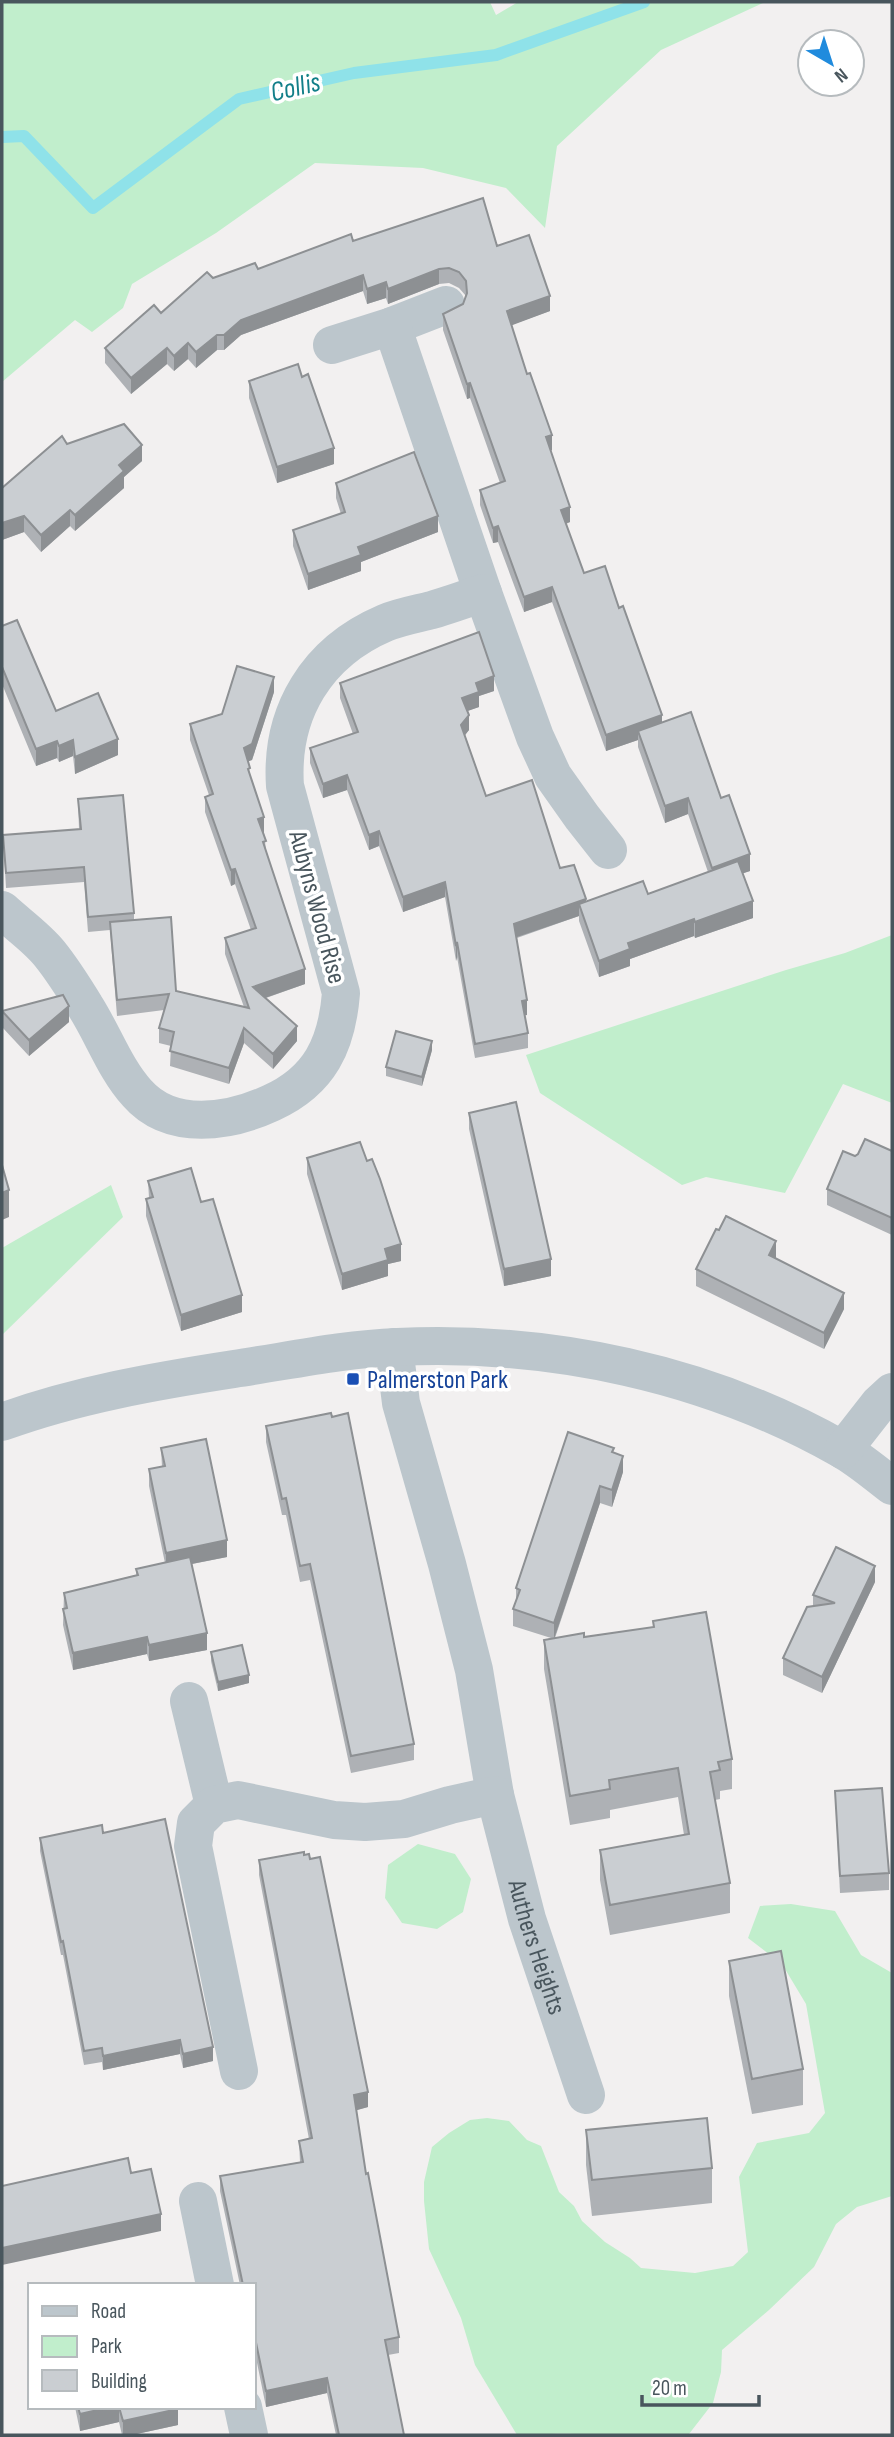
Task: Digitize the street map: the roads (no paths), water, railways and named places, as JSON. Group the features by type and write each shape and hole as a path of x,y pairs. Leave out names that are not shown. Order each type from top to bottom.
{"street":[{"path":"332,345 446,305"},
{"path":"392,326 535,737 554,776 608,850"},
{"name":"Aubyns Wood Rise","path":"2,910 48,953 85,1006 137,1094 158,1110 204,1121 258,1109 291,1094 313,1074 328,1051 339,1022 341,993 285,786 284,751 292,718 312,681 328,660 350,640 386,622 483,593"},
{"path":"2,1422 39,1408 166,1380 394,1347 524,1349 607,1362 699,1386 773,1413 843,1450 892,1486"},
{"name":"Authers Heights","path":"394,1347 401,1403 474,1670 495,1795 527,1919 586,2095"},
{"path":"843,1450 879,1404 892,1392"},
{"path":"189,1701 214,1805"},
{"path":"239,2071 193,1846 196,1823 214,1805 238,1800 334,1820 365,1822 404,1819 495,1795"},
{"path":"198,2201 215,2283"},
{"path":"243,2409 249,2435"}],"waterway":[{"name":"Collis","path":"2,137 24,136 93,208 239,99 354,73 496,55 644,2"}],"place":[{"name":"Palmerston Park","path":"353,1379"}]}
